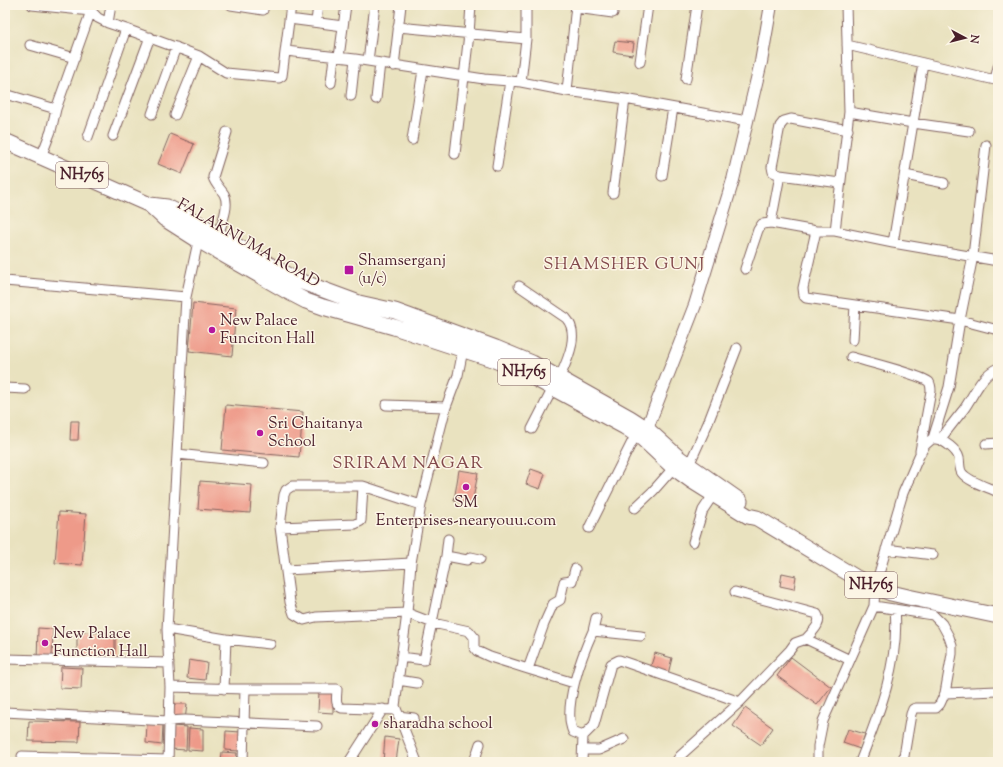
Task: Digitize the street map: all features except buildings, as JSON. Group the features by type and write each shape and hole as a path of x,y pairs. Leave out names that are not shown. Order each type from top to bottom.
{"highway":[{"name":"FALAKNUMA ROAD","path":"8,144 150,205 167,207 202,225 294,279 359,303 395,311 466,344"},
{"name":"FALAKNUMA ROAD","path":"150,205 165,219 198,240 306,301 394,327 517,356 556,384 642,434 681,464 750,508 757,518"},
{"name":"FALAKNUMA ROAD","path":"681,464 713,495 748,516 757,518 855,577 875,587 891,593 998,616"}],"main road":[{"path":"642,434 695,305 733,180 761,62 771,5"}],"street":[{"path":"32,5 90,8 98,18 108,23 199,56 226,73 279,78 282,76 291,5"},
{"path":"108,23 111,5"},
{"path":"231,5 263,10"},
{"path":"316,22 318,5"},
{"path":"331,82 344,26 346,5"},
{"path":"368,61 375,5"},
{"path":"394,66 401,5"},
{"path":"455,154 471,5"},
{"path":"521,82 526,39 526,5"},
{"path":"640,62 648,5"},
{"path":"686,79 697,5"},
{"path":"835,231 849,112 846,5"},
{"path":"567,91 576,7 613,13"},
{"path":"41,157 51,131 56,109 75,58 90,8"},
{"path":"289,19 344,26"},
{"path":"398,27 526,39"},
{"path":"88,136 126,29"},
{"path":"113,136 150,37"},
{"path":"30,44 75,58"},
{"path":"847,45 995,80 998,67"},
{"path":"152,114 176,47"},
{"path":"286,51 356,59 464,76 521,82 747,121"},
{"path":"175,115 199,56"},
{"path":"351,96 356,59"},
{"path":"376,99 380,63"},
{"path":"893,243 923,63"},
{"path":"412,140 423,70"},
{"path":"497,166 510,81"},
{"path":"5,94 56,109"},
{"path":"613,193 625,99"},
{"path":"662,176 673,108"},
{"path":"849,112 913,124 969,131"},
{"path":"840,183 780,175 773,172 772,167 780,126 784,121 791,119 848,130"},
{"path":"218,235 226,208 226,200 224,193 215,183 214,177 227,132"},
{"path":"937,439 949,386 973,256 986,145"},
{"path":"771,223 780,175"},
{"path":"904,175 944,184"},
{"path":"745,269 760,225 765,223 816,231 835,231 893,243 998,261"},
{"path":"22,756 168,761 170,687 167,629 186,297 202,225"},
{"path":"816,231 803,288 804,296 810,299 960,320 998,330"},
{"path":"5,281 186,297"},
{"path":"519,286 566,318 570,324 572,340 570,354 532,429"},
{"path":"853,340 855,305"},
{"path":"417,762 395,706 407,613 411,563 421,505 446,407 458,375 466,344"},
{"path":"635,508 681,464 708,423 737,348"},
{"path":"851,357 912,374 928,381 931,386 931,391 919,456"},
{"path":"820,761 818,746 823,721 874,606 875,587 886,549 903,493 919,456 925,445 937,439 964,408 982,380 990,372 998,368"},
{"path":"5,388 25,389"},
{"path":"386,405 446,407"},
{"path":"589,528 642,434"},
{"path":"937,439 954,450 958,456 962,473 978,483 998,492"},
{"path":"986,444 998,443"},
{"path":"177,454 264,463"},
{"path":"421,505 363,486 292,486 286,490 280,527 290,602 294,614 304,620 316,617 407,613 433,623 469,631 474,637 474,647 477,651 490,657 574,683"},
{"path":"280,527 355,524 361,520 363,486"},
{"path":"693,542 703,510 713,495"},
{"path":"401,657 424,660 433,623 448,539"},
{"path":"886,549 932,555"},
{"path":"446,556 467,560 471,557 480,559"},
{"path":"286,570 411,563"},
{"path":"528,669 544,624 553,604 560,600 564,582 572,581 575,569"},
{"path":"676,762 680,756 740,702 795,643 806,639 819,622 819,617 817,614 735,592"},
{"path":"874,606 932,615 942,624 952,646 945,693 940,704 936,708 916,708 910,714 903,762"},
{"path":"860,762 872,731 890,670 896,625 895,609"},
{"path":"583,736 572,732 569,717 574,683 583,653 593,631 596,618"},
{"path":"167,629 226,639 270,644"},
{"path":"593,631 641,636"},
{"path":"224,689 226,639"},
{"path":"806,639 850,660"},
{"path":"5,659 169,663"},
{"path":"582,762 583,736 594,725 611,664 619,660 740,702"},
{"path":"398,680 416,683"},
{"path":"170,687 224,689 337,688 336,704 342,708 383,709 414,718"},
{"path":"244,762 245,689"},
{"path":"945,693 998,691"},
{"path":"348,762 383,709"},
{"path":"5,712 168,721 185,720 244,724 318,726"},
{"path":"583,750 599,750 624,739"},
{"path":"474,762 480,744"}],"place":[{"name":"Shamserganj (u/c)","path":"349,270"},
{"name":"New Palace Funciton Hall","path":"212,330"},
{"name":"Sri Chaitanya School","path":"260,433"},
{"name":"SM Enterprises-nearyouu.com","path":"466,487"},
{"name":"New Palace Function Hall","path":"45,643"},
{"name":"sharadha school","path":"375,724"}],"district":[{"name":"SHAMSHER GUNJ","path":"624,265"},
{"name":"SRIRAM NAGAR","path":"408,464"}]}
